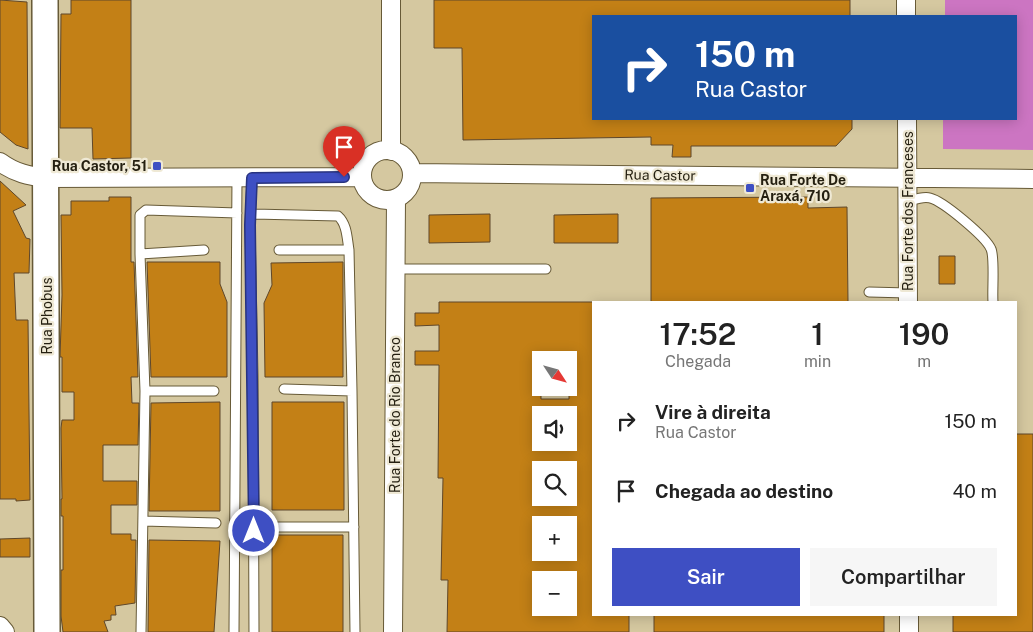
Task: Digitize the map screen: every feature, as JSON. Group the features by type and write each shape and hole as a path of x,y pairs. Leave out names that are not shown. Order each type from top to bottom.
{"street":[{"name":"Rua Phobus","path":"45,0 48,632"},
{"path":"391,0 391,151"},
{"path":"906,0 906,15"},
{"name":"Rua Forte dos Franceses","path":"907,120 908,298"},
{"path":"383,151 399,153 410,165 412,173 412,181 403,195 396,199 388,200 372,196 367,190 362,177 364,166 369,159 383,151"},
{"path":"0,162 20,173 46,178 362,177"},
{"name":"Rua Castor","path":"412,173 1033,179"},
{"name":"Rua Forte do Rio Branco","path":"393,632 396,199"},
{"path":"909,616 909,632"},
{"path":"0,626 5,632"}],"lane":[{"path":"234,632 237,214 245,178"},
{"path":"245,178 251,214 254,632"},
{"path":"907,202 924,197 931,198 943,204 985,238 992,250 992,301"},
{"path":"142,632 145,391 140,215 146,210 237,214"},
{"path":"251,214 338,216 343,220 349,250 355,632"},
{"path":"140,254 204,250"},
{"path":"278,250 349,250"},
{"path":"396,269 546,269"},
{"path":"869,292 908,298"},
{"path":"236,377 253,376"},
{"path":"284,389 352,391"},
{"path":"145,391 214,391"},
{"path":"143,521 216,523"},
{"path":"274,527 354,527"},
{"path":"235,532 254,531"}],"shaded area":[{"path":"945,0 1033,0 1033,150 943,149 943,120 1017,120 1017,15 945,15"}],"building":[{"path":"0,0 27,2 28,149 16,145 0,132"},
{"path":"71,0 131,0 131,158 93,159 92,128 60,128 61,14 71,14"},
{"path":"434,0 850,0 850,15 592,15 592,120 852,120 852,129 836,146 691,146 691,157 672,157 673,145 651,145 651,137 463,140 462,48 434,48"},
{"path":"0,181 26,205 13,211 26,238 30,239 29,273 14,273 16,320 28,320 30,500 0,499"},
{"path":"109,197 131,197 131,262 134,262 138,377 131,377 132,403 139,403 138,445 103,445 103,481 137,481 137,505 111,505 111,534 131,534 131,540 136,540 135,603 115,606 116,615 111,615 111,620 104,621 108,632 63,632 61,616 63,516 61,516 61,428 62,420 74,420 74,392 62,392 62,357 60,357 62,295 61,215 71,215 71,201 109,201"},
{"path":"808,197 808,208 847,207 848,301 651,301 651,198"},
{"path":"490,214 490,242 429,243 429,215"},
{"path":"618,214 618,243 554,243 554,215"},
{"path":"939,256 955,256 955,284 939,284"},
{"path":"147,262 220,262 220,284 227,302 227,377 151,377"},
{"path":"343,262 343,377 265,377 264,303 272,285 271,263"},
{"path":"439,302 592,302 592,616 629,616 629,632 447,632 448,580 441,580 443,478 438,478 439,365 415,365 415,351 439,351 439,325 415,326 415,313 439,313"},
{"path":"220,402 220,511 149,511 151,403"},
{"path":"272,402 344,402 344,510 272,510"},
{"path":"1017,434 1033,434 1033,632 953,632 953,616 1017,616"},
{"path":"272,535 343,535 343,632 272,632"},
{"path":"30,538 30,557 0,557 0,539"},
{"path":"149,540 220,541 214,632 148,632"},
{"path":"654,616 884,616 884,632 654,632"}],"place":[{"name":"Rua Castor, 51","path":"157,166"},
{"name":"Rua Forte De Araxá, 710","path":"750,188"}],"route":[{"path":"254,531 250,225 252,178 344,177"}]}
